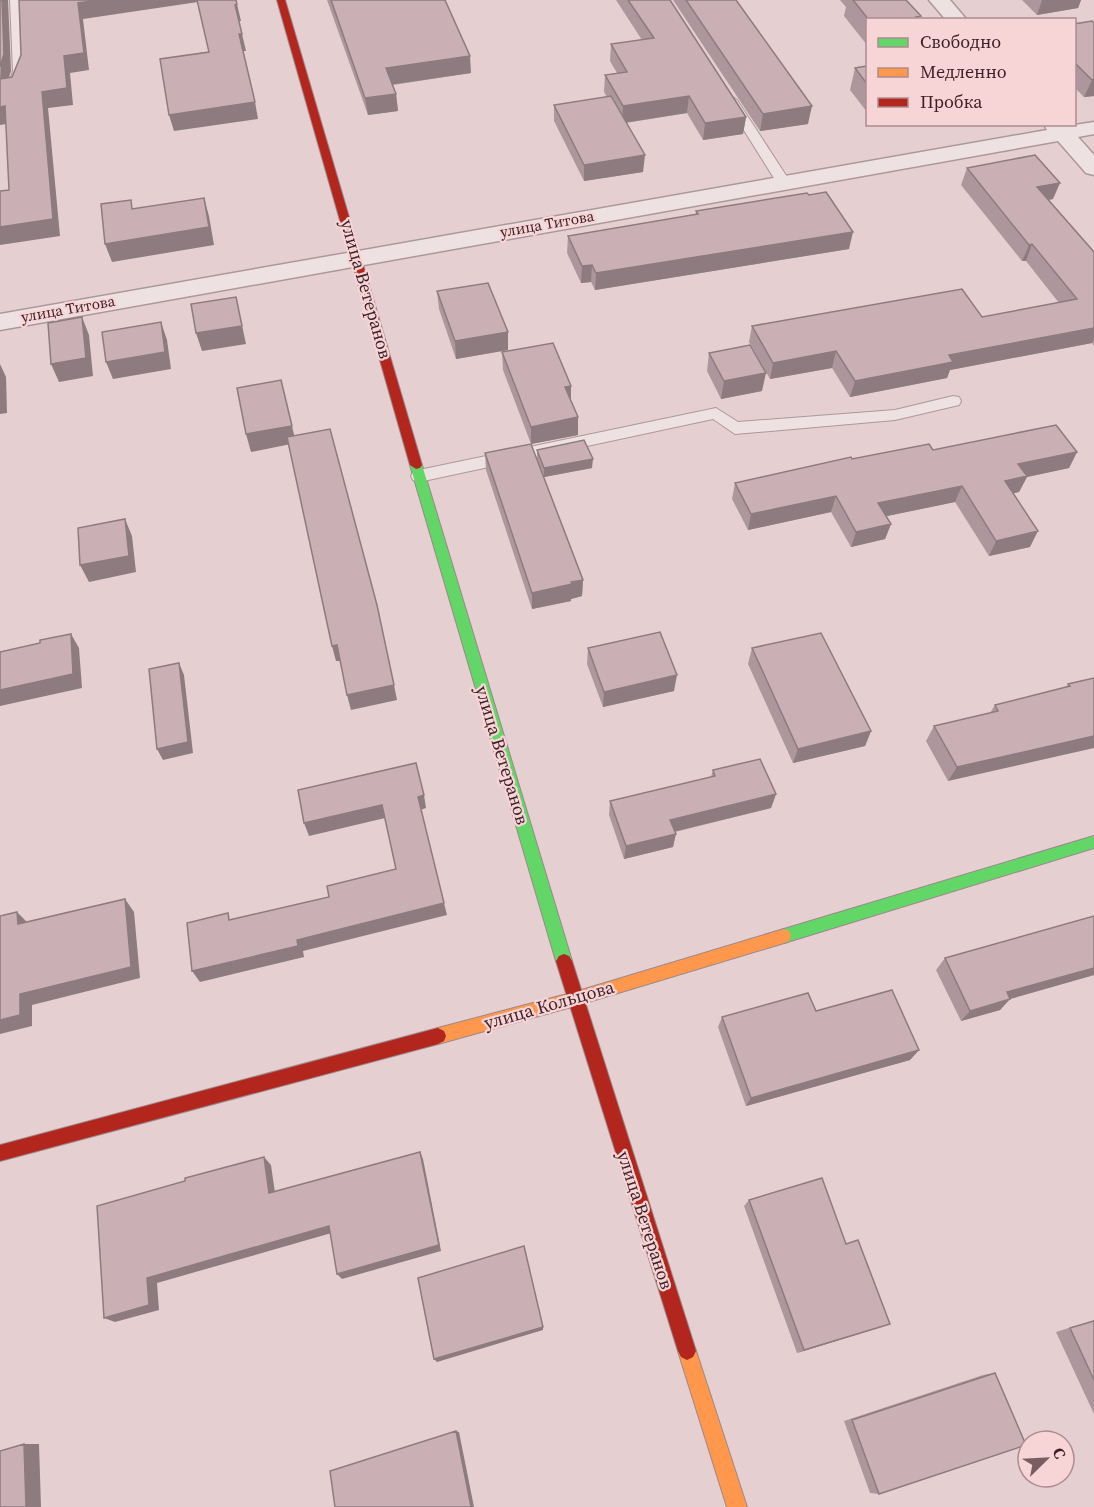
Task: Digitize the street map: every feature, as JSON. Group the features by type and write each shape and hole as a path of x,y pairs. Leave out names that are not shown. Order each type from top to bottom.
{"street":[{"name":"улица Ветеранов","path":"281,0 419,476 575,999 737,1507"},
{"path":"939,0 955,18"},
{"name":"улица Титова","path":"0,322 784,183 1058,129 1094,129"},
{"path":"1058,129 1094,168"},
{"name":"улица Кольцова","path":"0,1153 575,999 1094,842"}],"lane":[{"path":"0,91 14,88 19,71 16,0"},
{"path":"721,84 784,183"},
{"path":"419,476 716,413 735,428 782,426 842,418 895,415 953,401"}],"building":[{"path":"0,0 2,0 4,54 0,67"},
{"path":"19,0 99,0 78,3 84,53 64,56 67,88 42,92 53,219 0,227 0,191 9,190 5,106 0,107 0,79 12,77 21,55"},
{"path":"197,0 236,0 235,5 242,34 239,34 255,102 169,115 160,59 209,52"},
{"path":"331,0 445,0 470,56 386,68 396,94 365,98"},
{"path":"628,0 670,0 746,117 705,123 689,96 623,106 605,75 627,72 611,44 654,38"},
{"path":"686,0 736,0 812,106 763,114"},
{"path":"853,0 906,0 921,16 917,18 867,18"},
{"path":"1092,21 1094,23 1094,79 1092,80 1076,64 1076,24"},
{"path":"866,66 866,83 855,68"},
{"path":"611,96 645,155 584,165 554,105"},
{"path":"1035,155 1060,183 1037,187 1094,252 1094,328 949,355 953,362 855,381 836,351 773,363 752,326 962,289 982,317 1077,299 1032,244 1029,245 967,168"},
{"path":"826,192 853,232 596,273 592,265 582,266 568,236 698,214 696,211"},
{"path":"204,198 209,227 105,244 101,204 131,200 132,209"},
{"path":"488,283 508,332 455,341 437,291"},
{"path":"236,297 242,326 196,333 191,304"},
{"path":"82,317 86,358 51,364 48,323"},
{"path":"161,322 165,352 106,362 102,332"},
{"path":"553,343 571,386 565,387 578,417 531,427 502,352"},
{"path":"750,345 766,373 724,381 709,353"},
{"path":"281,380 292,426 246,434 237,388"},
{"path":"1056,425 1077,452 1018,464 1027,476 1005,481 1038,531 996,541 962,486 878,503 891,524 856,532 836,496 751,514 735,483 851,457 852,459 929,444 933,450"},
{"path":"330,429 377,605 394,685 347,695 337,645 332,646 287,437"},
{"path":"584,440 593,459 544,468 537,450"},
{"path":"531,444 583,580 532,593 485,453"},
{"path":"125,519 129,556 80,565 78,528"},
{"path":"660,632 677,675 604,692 588,648"},
{"path":"821,633 871,731 798,749 752,648"},
{"path":"71,634 73,674 0,690 0,652 40,643 40,640"},
{"path":"179,663 188,742 157,749 149,669"},
{"path":"1094,678 1094,736 957,767 934,726 998,711 995,705"},
{"path":"760,759 776,794 670,820 676,834 626,846 610,801 715,776 713,770"},
{"path":"416,763 424,795 418,797 444,903 297,940 298,946 192,971 187,923 228,913 229,920 329,897 327,886 396,869 382,805 304,823 298,790"},
{"path":"125,899 131,967 20,994 20,1015 0,1020 0,916 17,912 18,924"},
{"path":"1094,916 1094,968 1007,992 1010,999 970,1011 945,958"},
{"path":"892,990 919,1050 751,1098 722,1017 808,993 816,1011"},
{"path":"420,1152 439,1245 337,1274 329,1226 147,1278 149,1305 104,1318 97,1206 185,1181 185,1178 264,1157 269,1193"},
{"path":"822,1178 846,1244 858,1240 890,1324 804,1350 749,1200"},
{"path":"524,1246 543,1327 434,1359 418,1278"},
{"path":"1094,1321 1094,1380 1070,1328"},
{"path":"995,1373 1019,1429 1016,1429 1016,1448 879,1494 852,1420"},
{"path":"456,1431 471,1507 335,1507 330,1471"},
{"path":"24,1444 26,1507 0,1507 0,1451"}],"traffic: fast":[{"path":"416,465 564,961"},
{"path":"784,936 1094,842"}],"traffic: slow":[{"path":"438,1036 575,999 784,936"},
{"path":"687,1351 737,1507"}],"traffic: jam":[{"path":"281,0 416,465"},
{"path":"564,961 687,1351"},
{"path":"0,1153 438,1036"}]}
